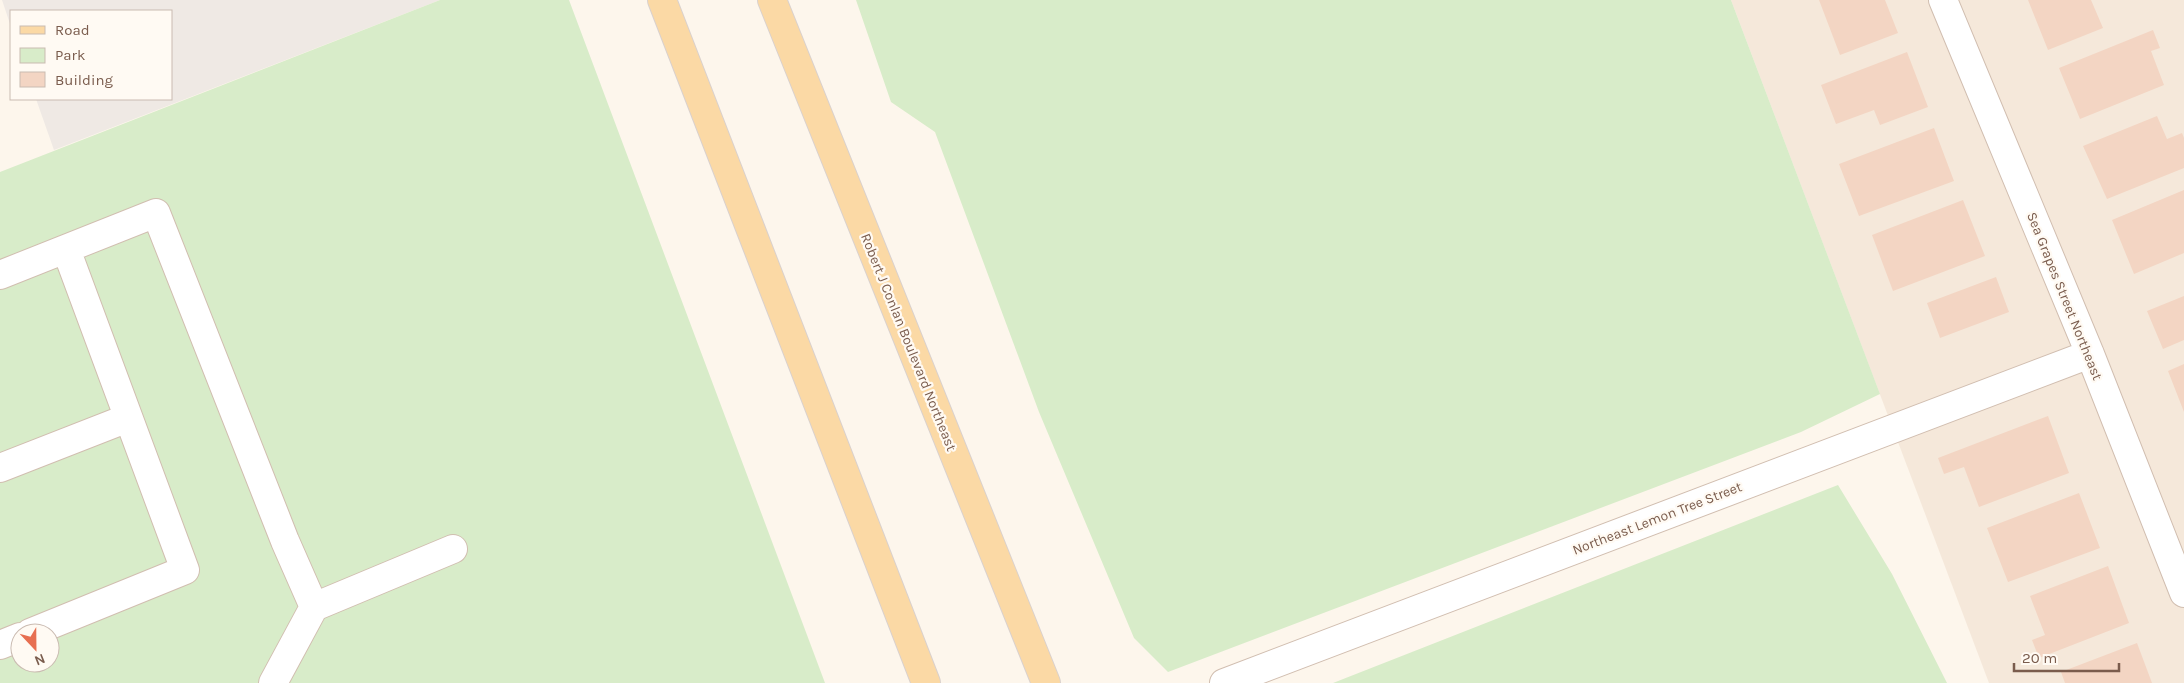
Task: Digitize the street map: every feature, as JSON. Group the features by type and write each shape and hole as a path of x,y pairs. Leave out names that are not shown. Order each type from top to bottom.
{"main road":[{"path":"662,0 926,683"},
{"name":"Robert J Conlan Boulevard Northeast","path":"772,0 1046,683"}],"street":[{"name":"Sea Grapes Street Northeast","path":"1943,0 2090,354 2184,594"},
{"path":"0,275 156,213 314,607"},
{"path":"55,623 185,570 66,249"},
{"name":"Northeast Lemon Tree Street","path":"1224,683 2090,354"},
{"path":"0,468 128,418"},
{"path":"273,683 314,607 453,549"}],"shaded area":[{"path":"2,0 440,0 54,150 36,100 172,100 172,10 10,10 10,24"},
{"path":"1731,0 2184,0 2184,683 1989,683"}],"green space":[{"path":"440,0 569,0 825,683 0,683 0,172"},
{"path":"856,0 1731,0 1880,394 1801,432 1168,672 1134,638 1039,412 935,132 891,102"},
{"path":"1838,485 1892,574 1947,683 1333,683"}],"building":[{"path":"1819,0 1885,0 1898,33 1840,55"},
{"path":"2028,0 2091,0 2103,28 2048,50"},
{"path":"2153,30 2160,48 2151,51 2164,85 2080,119 2059,68"},
{"path":"1907,52 1928,107 1880,125 1874,110 1836,124 1821,85"},
{"path":"2157,116 2167,139 2182,133 2184,138 2184,168 2107,199 2083,146"},
{"path":"1934,128 1954,181 1859,216 1839,164"},
{"path":"2184,190 2184,253 2134,274 2112,220"},
{"path":"1963,200 1985,256 1893,291 1872,235"},
{"path":"1996,277 2009,312 1940,338 1927,303"},
{"path":"2184,296 2184,340 2163,349 2147,311"},
{"path":"2184,364 2184,412 2168,371"},
{"path":"2048,416 2069,473 1979,507 1964,467 1944,474 1938,458"},
{"path":"2079,493 2100,548 2008,582 1987,528"},
{"path":"2108,566 2129,623 2039,658 2032,640 2045,635 2030,596"},
{"path":"2137,643 2152,683 2065,683 2061,672"}]}
